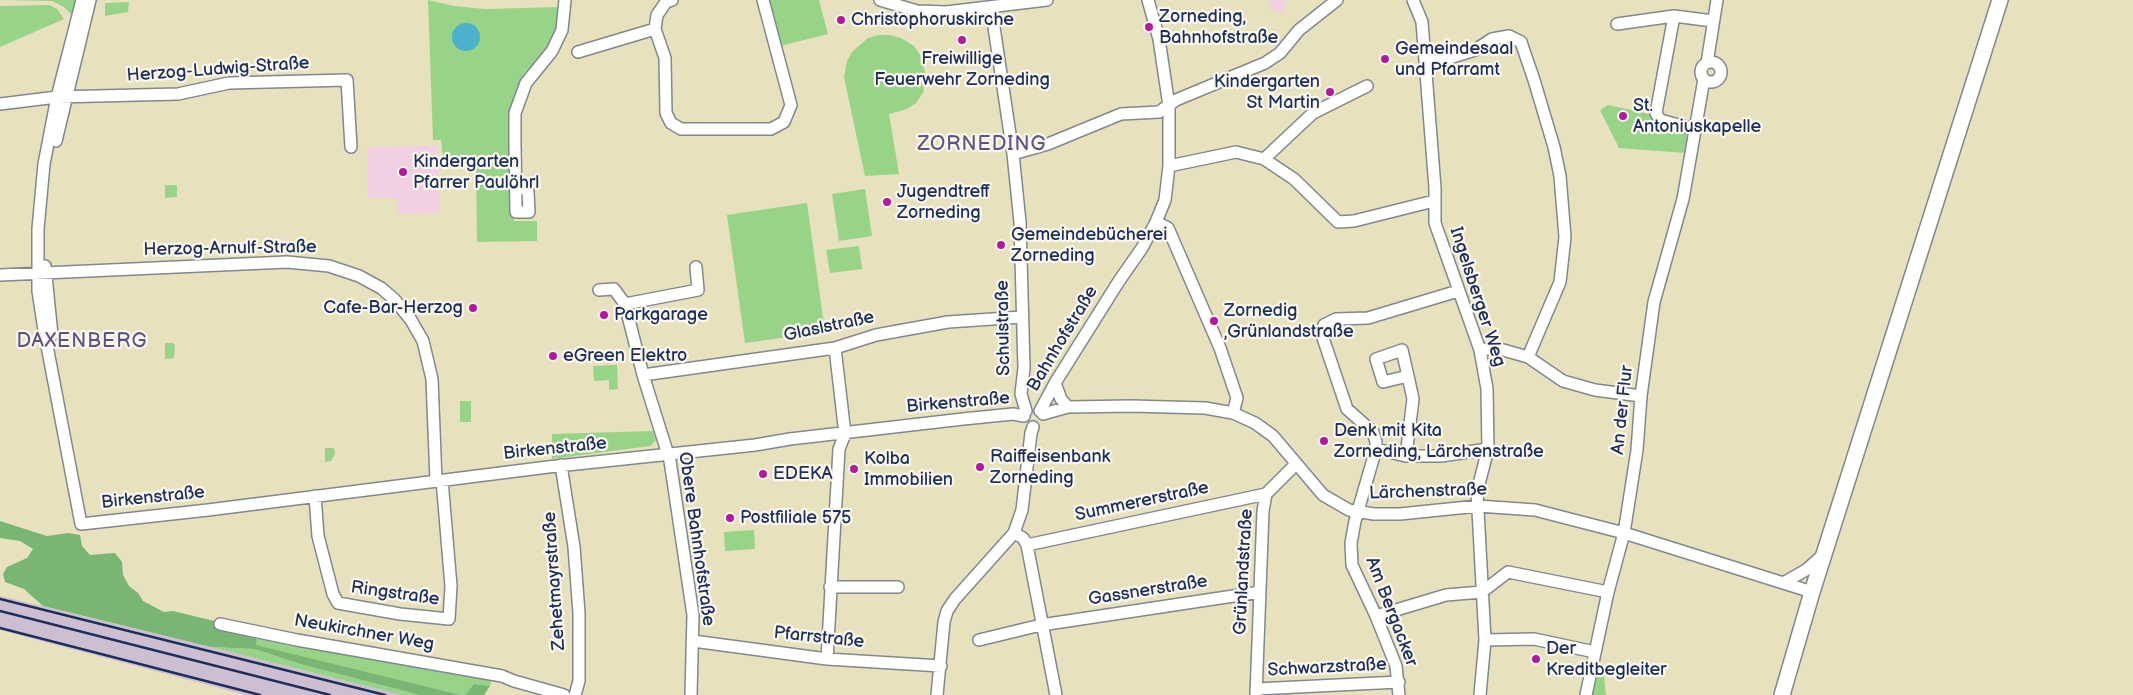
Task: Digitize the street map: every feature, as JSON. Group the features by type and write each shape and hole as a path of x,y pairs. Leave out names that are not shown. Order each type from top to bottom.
{"main road":[{"path":"1782,695 1812,592 2000,0"}],"street":[{"path":"42,272 38,229 43,173 52,120 71,80 73,53 82,0"},
{"path":"42,272 52,159 62,97 73,53 90,0"},
{"path":"516,182 515,113 526,83 552,51 562,30 565,0"},
{"path":"672,0 666,2 657,15 655,29 665,55 666,112 671,123 681,129 771,129 784,122 790,105 763,0"},
{"path":"880,0 917,11 946,12 1047,0"},
{"name":"Bahnhofstraße","path":"1042,412 1055,383 1156,222 1164,200 1168,166 1168,106 1159,39 1148,0"},
{"path":"1013,154 1048,144 1121,114 1159,112 1176,100 1265,63 1280,52 1299,30 1337,0"},
{"name":"Ingelsberger Weg","path":"1414,0 1422,22 1426,62 1435,223 1480,350 1487,389 1488,449 1477,492 1485,640 1480,695"},
{"name":"An der Flur","path":"1586,695 1608,592 1624,533 1637,450 1641,396 1654,302 1683,199 1704,79 1701,70 1707,63 1717,0"},
{"name":"Schulstraße","path":"991,7 1013,154 1020,222 1024,368 1021,394 1025,413"},
{"path":"1674,16 1656,113 1660,120 1694,129"},
{"path":"1617,24 1674,16 1713,21"},
{"path":"578,52 655,29"},
{"path":"1426,62 1443,60 1475,50 1492,39 1509,36 1520,42 1534,80 1554,147 1560,176 1564,212 1564,252 1560,282 1528,357"},
{"path":"1704,79 1714,82 1721,74 1720,68 1716,63 1707,63"},
{"path":"71,80 75,87 85,96"},
{"name":"Herzog-Ludwig-Straße","path":"0,104 62,97 178,94 229,83 347,80 351,147"},
{"path":"1264,159 1312,113 1367,86"},
{"path":"32,100 44,107 52,120"},
{"path":"1168,166 1236,152 1264,159 1294,179 1338,222 1354,221 1434,202"},
{"path":"1156,222 1168,228 1220,348 1238,398 1233,413"},
{"name":"Herzog-Arnulf-Straße","path":"0,275 287,262 329,266 346,270 371,282 389,294 400,306 423,341 432,379 439,480"},
{"path":"599,290 614,289 625,304 698,290 696,267"},
{"name":"Birkenstraße","path":"42,272 38,291 46,339 86,523 561,465 668,455 963,418 1025,413"},
{"path":"1458,291 1368,318 1336,319 1324,325 1323,338 1348,409 1373,432 1376,449 1406,456 1441,456 1488,449"},
{"name":"Obere Bahnhofstraße","path":"625,304 642,375 668,455 691,598 693,641 691,695"},
{"name":"Glaslstraße","path":"642,375 835,348 876,335 948,322 1022,317"},
{"path":"827,659 839,449 845,434 835,348"},
{"path":"1480,350 1496,348 1528,357 1563,381 1596,390 1641,396"},
{"path":"1406,456 1413,398 1408,376"},
{"path":"1055,383 1061,399 1068,407"},
{"name":"Lärchenstraße","path":"1042,412 1068,407 1205,408 1233,413 1263,428 1331,500 1348,510 1400,514 1478,506 1536,510 1624,533 1812,592"},
{"path":"937,695 942,637 947,611 955,599 1014,533 1022,510 1030,433 1033,427 1042,424 1044,420 1042,412 1033,409 1025,413 1025,423 1033,427"},
{"name":"Am Bergacker","path":"1376,449 1358,512 1352,543 1352,565 1376,616 1396,666 1399,695"},
{"name":"Grünlandstraße","path":"1256,692 1263,511 1266,494 1296,464"},
{"name":"Zehetmayrstraße","path":"561,465 574,547 579,613 579,681 575,695"},
{"name":"Ringstraße","path":"315,496 318,536 333,594 338,603 449,619 451,586 439,480"},
{"name":"Summererstraße","path":"1027,546 1042,541 1266,494"},
{"path":"1014,533 1023,538 1027,546 1056,695"},
{"path":"1783,583 1806,570 1825,553"},
{"path":"1376,616 1446,595 1482,592 1508,572 1608,592"},
{"path":"830,587 898,586"},
{"name":"Gassnerstraße","path":"980,640 1041,625 1260,592"},
{"name":"Neukirchner Weg","path":"220,624 297,640 502,676 564,695"},
{"path":"1485,640 1534,639 1595,652"},
{"name":"Pfarrstraße","path":"693,641 827,659 941,666"},
{"name":"Schwarzstraße","path":"1256,692 1399,682"}],"shaded area":[{"path":"1269,0 1285,0 1284,15 1271,8"},
{"name":"Kindergarten Pfarrer Paulöhrl","path":"438,146 439,213 398,214 397,198 368,198 367,147"},
{"path":"0,596 402,695 246,695 0,630"}],"green space":[{"path":"0,0 76,0 77,5 73,16 64,7 52,1"},
{"path":"428,0 454,6 485,9 560,7 557,27 547,52 524,73 512,105 510,128 514,221 537,221 537,241 477,242 476,156 443,157 441,140 433,140"},
{"path":"769,0 819,0 828,34 780,46"},
{"path":"129,2 128,12 105,16 105,3"},
{"path":"49,5 57,9 64,19 0,47 0,6"},
{"path":"879,35 901,38 914,46 922,58 926,78 923,93 916,103 907,109 889,114 899,174 865,176 844,77 847,61 852,52 868,38"},
{"path":"1608,105 1650,114 1691,130 1686,153 1619,148 1600,110"},
{"path":"165,185 177,185 177,197 165,198"},
{"path":"865,189 872,236 839,241 832,194"},
{"path":"807,203 825,332 745,343 727,215"},
{"path":"859,246 862,269 830,273 826,250"},
{"path":"165,343 173,343 175,345 174,358 165,359"},
{"path":"617,365 618,389 609,390 609,380 594,381 593,366"},
{"path":"460,401 471,401 471,422 460,422"},
{"path":"653,431 656,440 650,446 552,459 552,434"},
{"path":"325,448 334,448 335,454 331,461 325,462"},
{"path":"0,521 47,536 68,533 80,535 82,546 90,555 115,553 122,562 123,575 129,586 138,593 143,601 164,612 173,611 214,621 222,628 257,636 256,645 461,695 420,695 300,664 255,649 211,647 43,606 24,589 5,582 3,574 7,567 27,558 33,549 20,541 0,538"},
{"path":"754,530 755,549 725,551 724,532"},
{"path":"257,636 492,678 490,686 474,684 465,695 461,695 255,645"},
{"path":"211,647 255,649 300,664 420,695 402,695"},
{"path":"1596,662 1603,665 1606,695 1588,695"},
{"path":"474,684 490,686 484,695 465,695"}],"water":[{"path":"466,23 476,27 480,37 476,47 466,51 456,47 452,37 456,27"}],"railway":[{"path":"0,599 385,695"},
{"path":"0,611 330,695"},
{"path":"0,628 260,695"}],"place":[{"name":"Christophoruskirche","path":"841,20"},
{"name":"Zorneding, Bahnhofstraße","path":"1149,27"},
{"name":"Freiwillige Feuerwehr Zorneding","path":"962,40"},
{"name":"Gemeindesaal und Pfarramt","path":"1385,59"},
{"name":"Kindergarten St Martin","path":"1330,92"},
{"name":"St. Antoniuskapelle","path":"1623,116"},
{"name":"Kindergarten Pfarrer Paulöhrl","path":"403,172"},
{"name":"Jugendtreff Zorneding","path":"887,202"},
{"name":"Gemeindebücherei Zorneding","path":"1001,245"},
{"name":"Cafe-Bar-Herzog","path":"473,308"},
{"name":"Parkgarage","path":"604,315"},
{"name":"Zornedig ,Grünlandstraße","path":"1214,321"},
{"name":"eGreen Elektro","path":"553,356"},
{"name":"Denk mit Kita Zorneding, Lärchenstraße","path":"1324,441"},
{"name":"Raiffeisenbank Zorneding","path":"980,467"},
{"name":"Kolba Immobilien","path":"854,469"},
{"name":"EDEKA","path":"763,474"},
{"name":"Postfiliale 575","path":"730,518"},
{"name":"Der Kreditbegleiter","path":"1536,659"}],"district":[{"name":"ZORNEDING","path":"982,145"},
{"name":"DAXENBERG","path":"82,342"}]}
